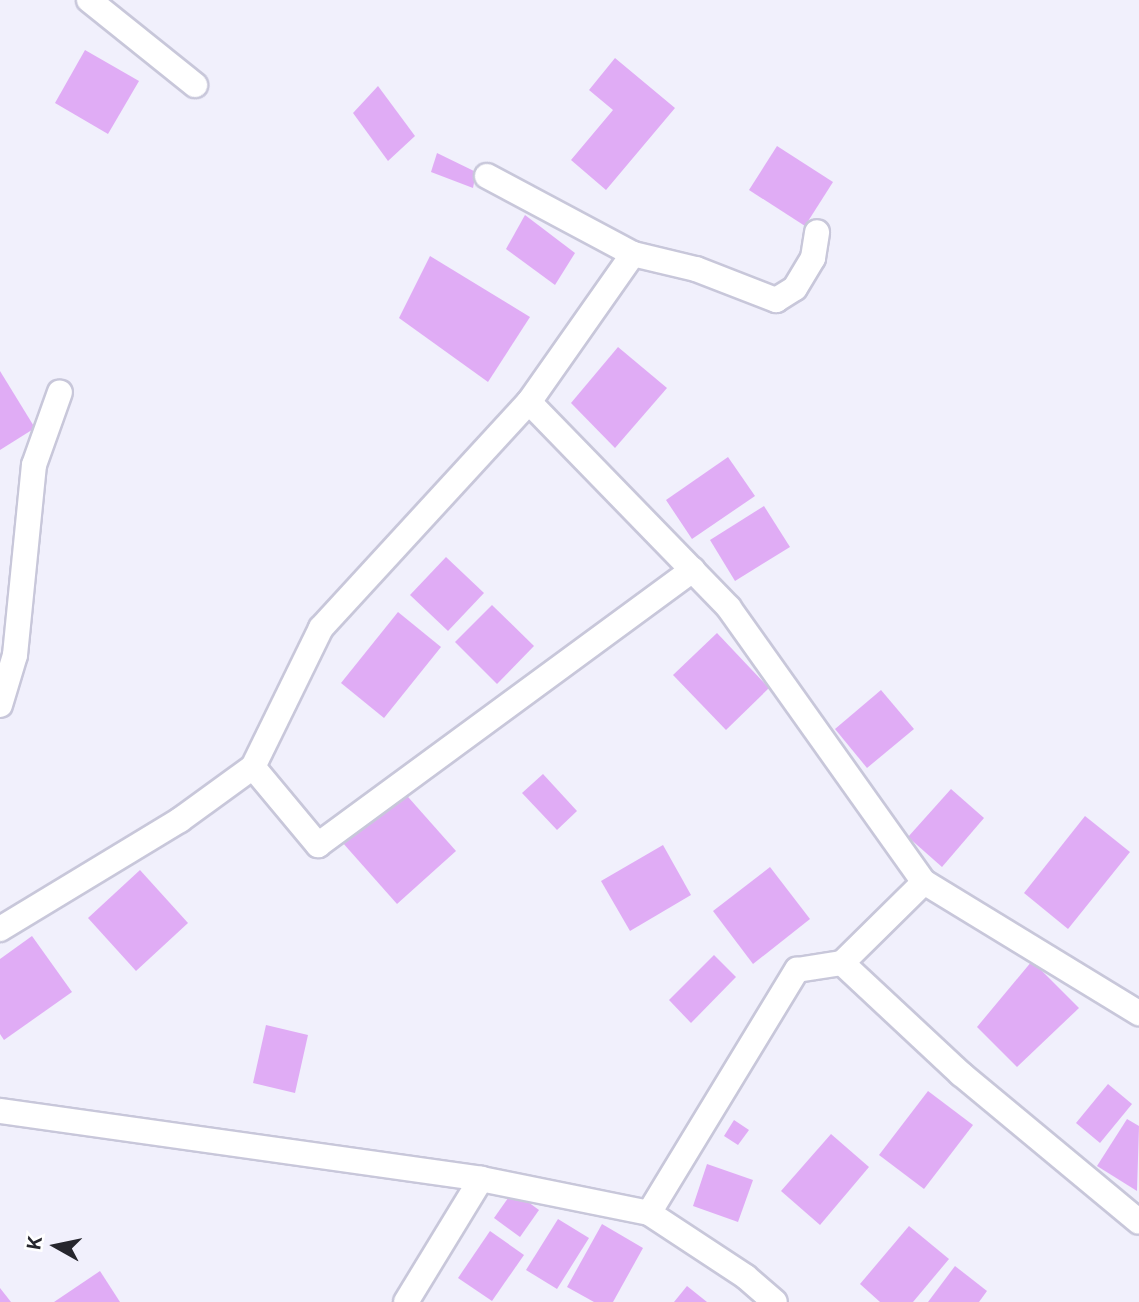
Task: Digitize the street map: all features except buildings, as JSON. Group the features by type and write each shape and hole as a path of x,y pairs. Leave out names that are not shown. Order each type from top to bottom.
{"street":[{"path":"89,0 195,85"},
{"path":"486,176 633,254 696,269 776,300 795,288 813,258 817,232"},
{"path":"0,929 180,820 253,767 321,628 529,402 633,254"},
{"path":"0,705 15,655 34,465 60,392"},
{"path":"529,402 729,608 924,882 1139,1013"},
{"path":"253,767 318,845 693,570"},
{"path":"649,1213 797,970 842,963 924,882"},
{"path":"842,963 961,1074 1138,1218"},
{"path":"0,1111 481,1180 649,1213 747,1277 775,1302"},
{"path":"407,1302 481,1180"}]}
